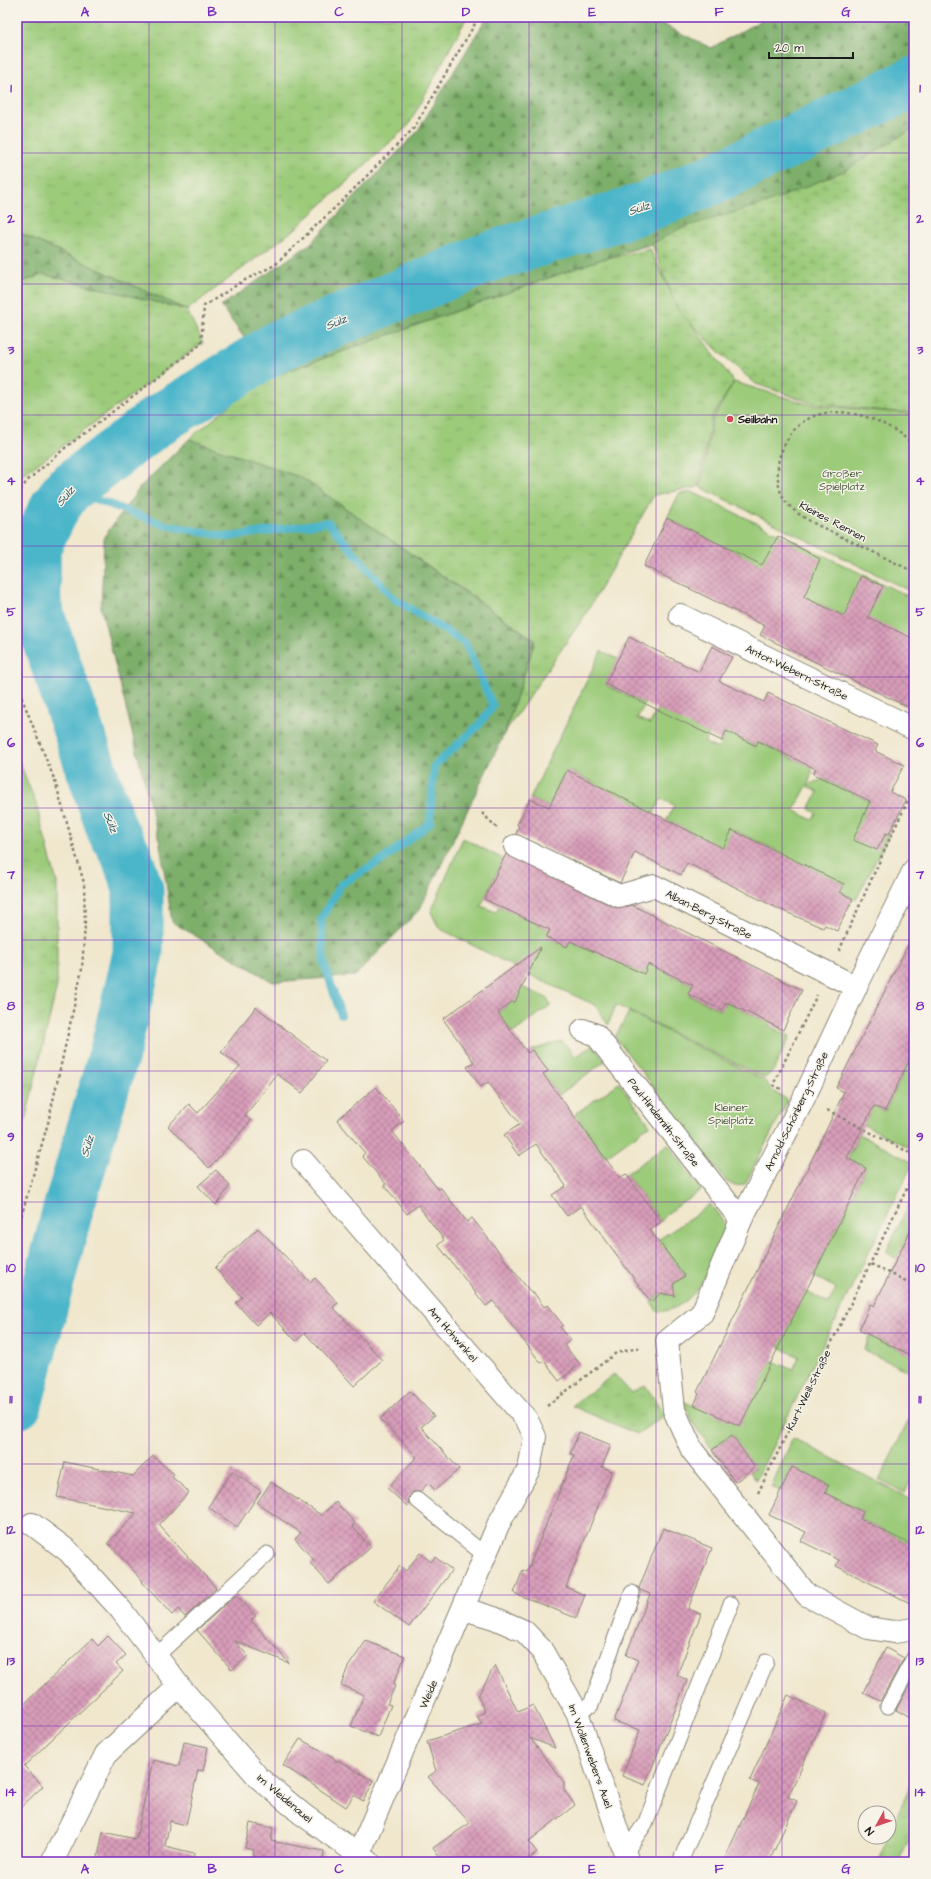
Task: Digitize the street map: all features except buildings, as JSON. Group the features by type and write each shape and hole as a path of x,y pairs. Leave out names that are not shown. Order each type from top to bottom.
{"street":[{"name":"Anton-Webern-Straße","path":"680,615 914,729"},
{"name":"Alban-Berg-Straße","path":"515,846 619,896 654,886 856,987"},
{"name":"Arnold-Schönberg-Straße","path":"667,1341 702,1313 741,1220 803,1100 856,987 913,874"},
{"name":"Paul-Hindemith-Straße","path":"583,1030 596,1035 741,1220"},
{"name":"Am Hohwinkel","path":"303,1160 527,1420 535,1437 529,1469 498,1525"},
{"path":"667,1341 674,1410 692,1450 807,1595 868,1628 894,1632 914,1629"},
{"name":"Im Weidenauel","path":"32,1524 68,1551 121,1610 155,1657 259,1778 302,1814 362,1859"},
{"name":"Weide","path":"362,1859 498,1525"},
{"name":"Im Wollenwebers Auel","path":"464,1609 494,1618 524,1631 541,1649 577,1712 627,1857"},
{"path":"52,1862 74,1814 106,1754 179,1686"}],"lane":[{"path":"417,1500 485,1555"},
{"path":"155,1657 267,1554"},
{"path":"577,1712 591,1705 632,1593"},
{"path":"627,1857 646,1822 731,1604"},
{"path":"888,1706 914,1658"},
{"path":"680,1862 766,1662"}],"path":[{"path":"17,495 27,481 65,448 201,344 204,306 243,281 275,265 346,197 413,129 479,17"},
{"name":"Kleines Rennen","path":"914,446 895,429 874,419 850,413 826,412 803,420 790,434 778,462 780,488 785,501 794,511 818,525 914,572"},
{"path":"17,686 57,789 84,883 85,925 82,969 73,1011 48,1122 17,1231"},
{"path":"914,788 842,946 827,973 773,1085 914,1154"},
{"name":"Kurt-Weill-Straße","path":"740,1512 756,1496 914,1174"},
{"path":"871,1264 914,1285"},
{"path":"527,1420 616,1353 667,1341"}],"green space":[{"path":"17,17 467,17 408,126 295,229 187,310 203,343 17,479 17,284 43,274 184,309 17,232"},
{"path":"487,17 648,17 711,48 767,17 914,17 914,128 844,171 767,203 652,244 599,260 260,381 248,343 221,306 310,244 417,132"},
{"path":"914,128 914,414 812,403 756,384 718,351 677,309 652,244 681,228 767,203 844,171"},
{"path":"17,232 187,310 43,274 17,284"},
{"path":"650,249 676,303 734,382 712,417 698,487 654,495 585,615 505,732 535,640 302,478 189,439 260,381 599,260"},
{"name":"Großer Spielplatz","path":"734,382 811,405 914,414 914,593 700,487 713,419"},
{"path":"189,439 302,478 535,641 505,732 420,909 355,976 273,982 172,922 160,844 101,608 104,537 141,486"},
{"path":"692,492 914,599 914,651 784,587 765,567 667,518 679,494"},
{"path":"601,651 618,659 606,685 645,704 637,718 650,724 670,681 709,734 705,743 718,749 728,727 740,738 755,746 758,742 813,768 808,785 823,779 875,804 867,822 889,834 856,900 840,892 844,884 802,864 766,870 776,850 733,830 723,849 667,820 674,805 661,799 644,833 618,841 636,803 567,770 549,807 530,799","holes":["807,786 818,792 809,809 816,813 812,820 794,810"]},
{"path":"17,756 35,801 57,883 57,986 17,1156"},
{"path":"463,838 503,859 481,906 496,912 499,906 550,930 547,937 567,947 570,941 596,953 599,948 622,964 643,974 648,964 693,985 689,995 721,1010 726,1002 770,1023 769,1026 790,1036 773,1071 765,1078 616,1005 608,1025 595,1005 540,980 439,928 431,912"},
{"path":"522,987 547,998 551,1005 513,1033 498,1013 506,1006 503,1002"},
{"name":"Kleiner Spielplatz","path":"629,1012 764,1080 773,1091 788,1100 745,1184 735,1186 727,1182 615,1037"},
{"path":"562,1041 576,1057 592,1045 605,1061 559,1095 543,1074 547,1071 532,1050"},
{"path":"914,1045 914,1150 862,1124 866,1102 885,1111 904,1072 889,1064"},
{"path":"619,1083 650,1125 605,1157 575,1114"},
{"path":"859,1134 913,1163 756,1480 750,1472 755,1468 734,1445 738,1442 733,1434 712,1449 694,1425 683,1401 691,1405 744,1416 764,1377 742,1366 760,1355 793,1370 799,1357 779,1347 792,1285 829,1303 836,1288 813,1276 866,1168 848,1159"},
{"path":"668,1144 701,1190 665,1215 661,1222 626,1174"},
{"path":"914,1194 914,1223 897,1259 886,1252"},
{"path":"710,1204 720,1217 725,1229 725,1235 713,1263 702,1283 688,1299 669,1310 658,1312 651,1302 661,1293 667,1295 674,1290 673,1284 685,1276 665,1249 651,1259 644,1249"},
{"path":"870,1336 909,1354 914,1345 914,1374 864,1350"},
{"path":"614,1374 631,1393 645,1385 665,1415 637,1434 572,1406"},
{"path":"914,1410 914,1483 910,1482 905,1493 879,1480"},
{"path":"793,1438 914,1501 914,1546 860,1519 863,1512 825,1493 829,1485 792,1467 780,1491 771,1487"},
{"path":"914,1776 914,1829 898,1862 877,1862 884,1845 897,1845 897,1816"}],"waterway":[{"name":"Sülz","path":"17,1404 67,1213 115,1051 138,953 138,889 126,854 112,830 36,606 35,548 55,507 68,489 157,421 278,346 486,258 643,208 716,178 914,82"},
{"path":"68,489 165,525 229,537 328,522 393,598 465,643 493,706 479,725 434,766 430,823 384,859 341,884 321,919 324,963 341,1015"}],"place":[{"name":"Seilbahn","path":"730,419"}]}
